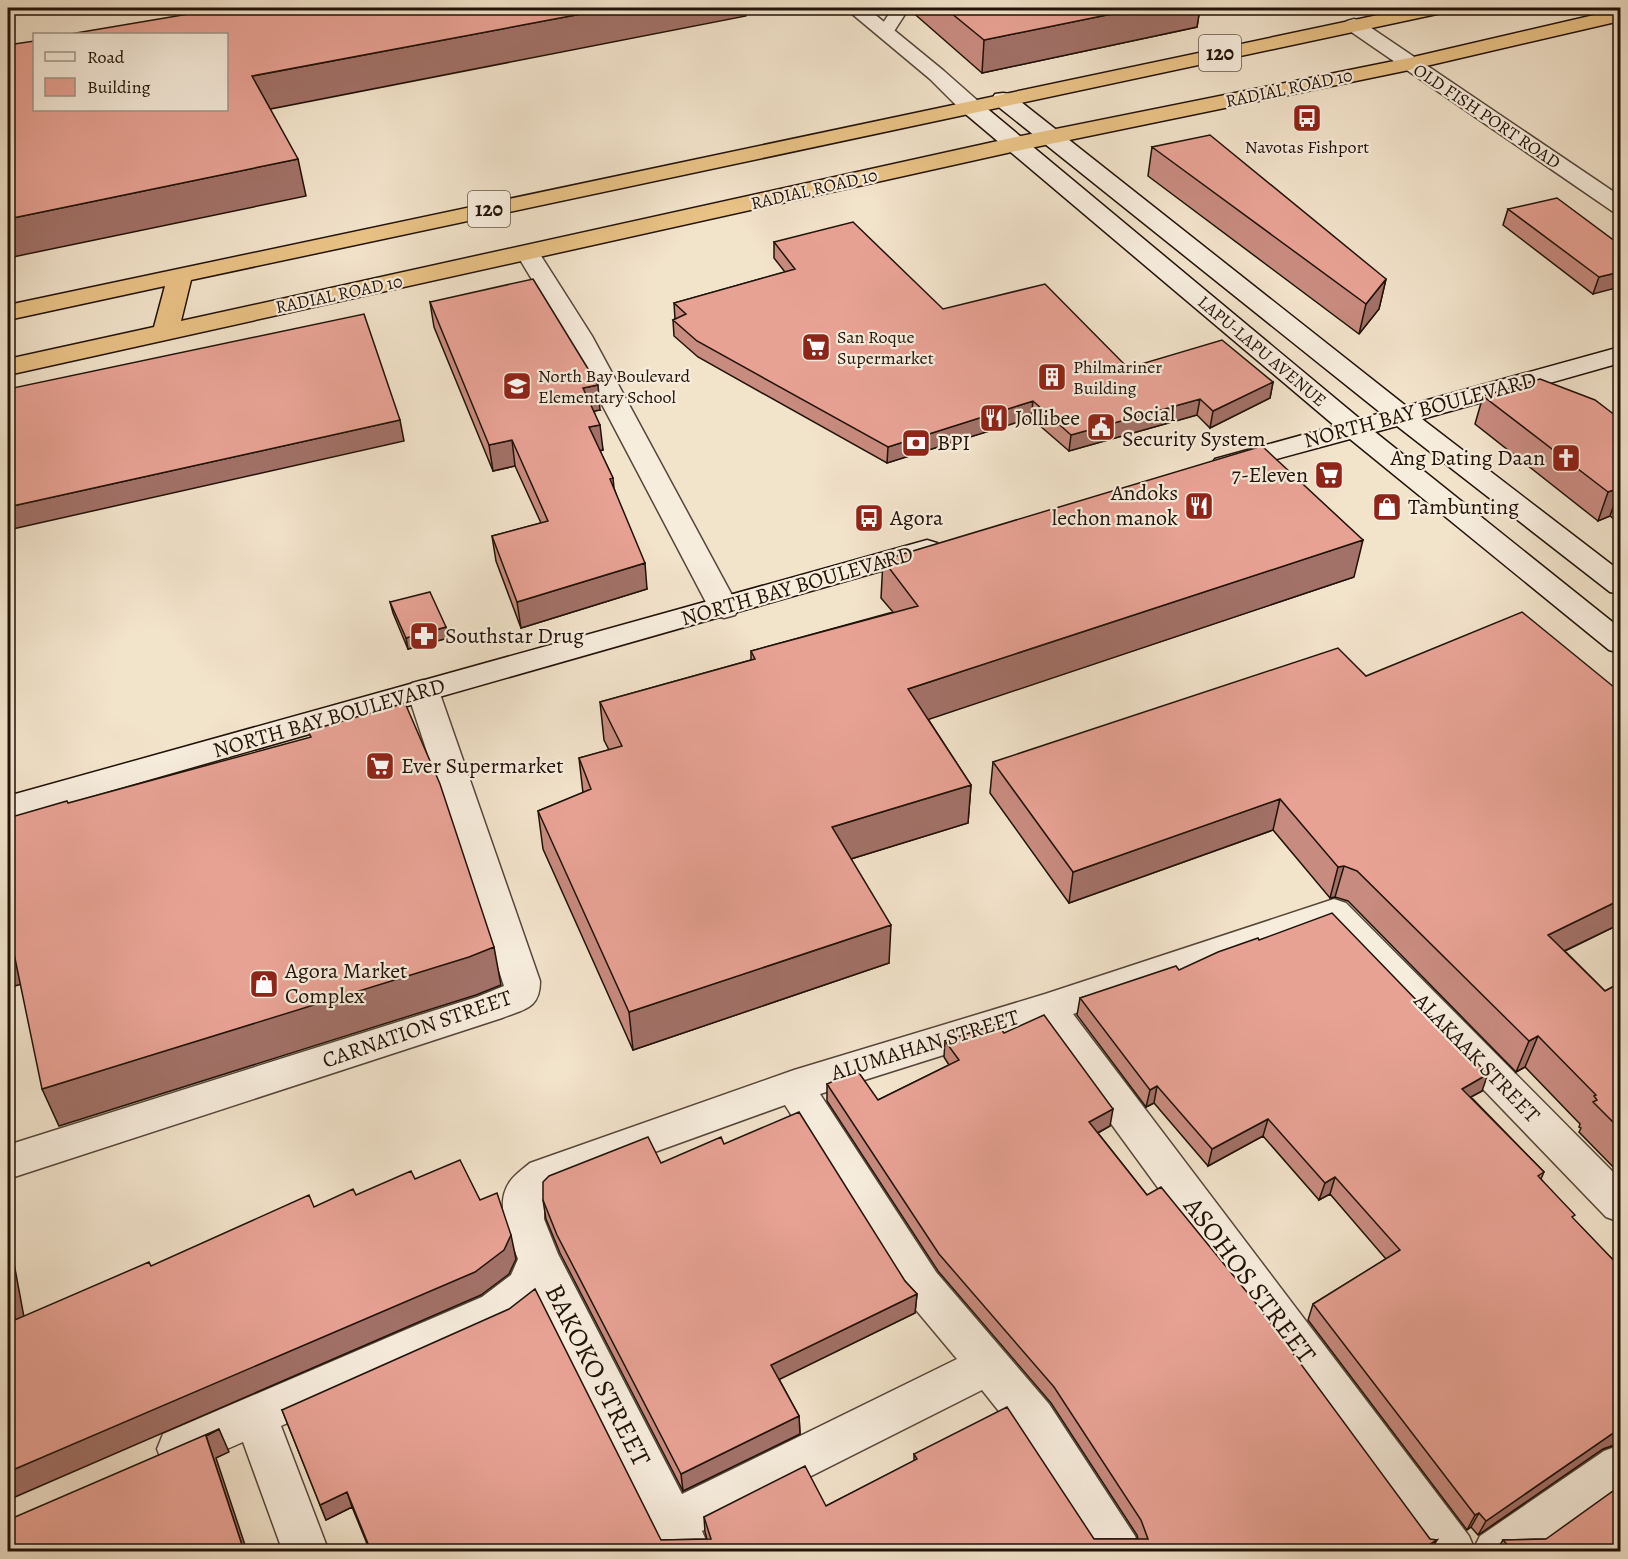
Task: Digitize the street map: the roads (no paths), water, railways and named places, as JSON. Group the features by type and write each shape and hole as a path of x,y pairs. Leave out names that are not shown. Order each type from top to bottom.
{"highway":[{"name":"120","path":"8,312 1437,8"},
{"name":"RADIAL ROAD 10","path":"8,367 1016,144 1409,64 1620,15"},
{"path":"165,333 180,275"}],"street":[{"name":"LAPU-LAPU AVENUE","path":"855,8 1354,428 1620,643"},
{"name":"OLD FISH PORT ROAD","path":"1354,26 1620,206"},
{"name":"LAPU-LAPU AVENUE","path":"937,75 986,90 1003,99 1049,138 1400,415 1620,585"},
{"path":"528,252 579,336 724,608"},
{"name":"NORTH BAY BOULEVARD","path":"1194,473 1620,355"},
{"name":"NORTH BAY BOULEVARD","path":"8,808 724,608 955,541"},
{"name":"CARNATION STREET","path":"8,1162 489,1008 522,994 522,981 423,691"},
{"name":"ALUMAHAN STREET","path":"524,1194 544,1175 794,1086 1047,1008 1334,912"},
{"name":"ALAKAAK STREET","path":"1334,912 1620,1205"},
{"name":"ASOHOS STREET","path":"1047,1008 1453,1551"},
{"path":"794,1086 921,1285 1034,1419 1119,1551"},
{"name":"BAKOKO STREET","path":"524,1194 524,1219 539,1259 681,1537"},
{"path":"147,1463 497,1310 526,1288 539,1259"},
{"path":"681,1537 989,1365"},
{"path":"255,1415 306,1551"},
{"path":"1496,1551 1620,1466"}],"lane":[{"path":"885,32 901,8"}],"place":[{"name":"Navotas Fishport","path":"1307,118"},
{"name":"San Roque Supermarket","path":"816,347"},
{"name":"Philmariner Building","path":"1052,377"},
{"name":"North Bay Boulevard Elementary School","path":"517,386"},
{"name":"Jollibee","path":"994,418"},
{"name":"Social Security System","path":"1101,427"},
{"name":"BPI","path":"916,443"},
{"name":"Ang Dating Daan","path":"1566,458"},
{"name":"7-Eleven","path":"1329,475"},
{"name":"Andoks lechon manok","path":"1199,506"},
{"name":"Tambunting","path":"1387,507"},
{"name":"Agora","path":"869,518"},
{"name":"Southstar Drug","path":"424,636"},
{"name":"Ever Supermarket","path":"380,766"},
{"name":"Agora Market Complex","path":"264,984"}]}
